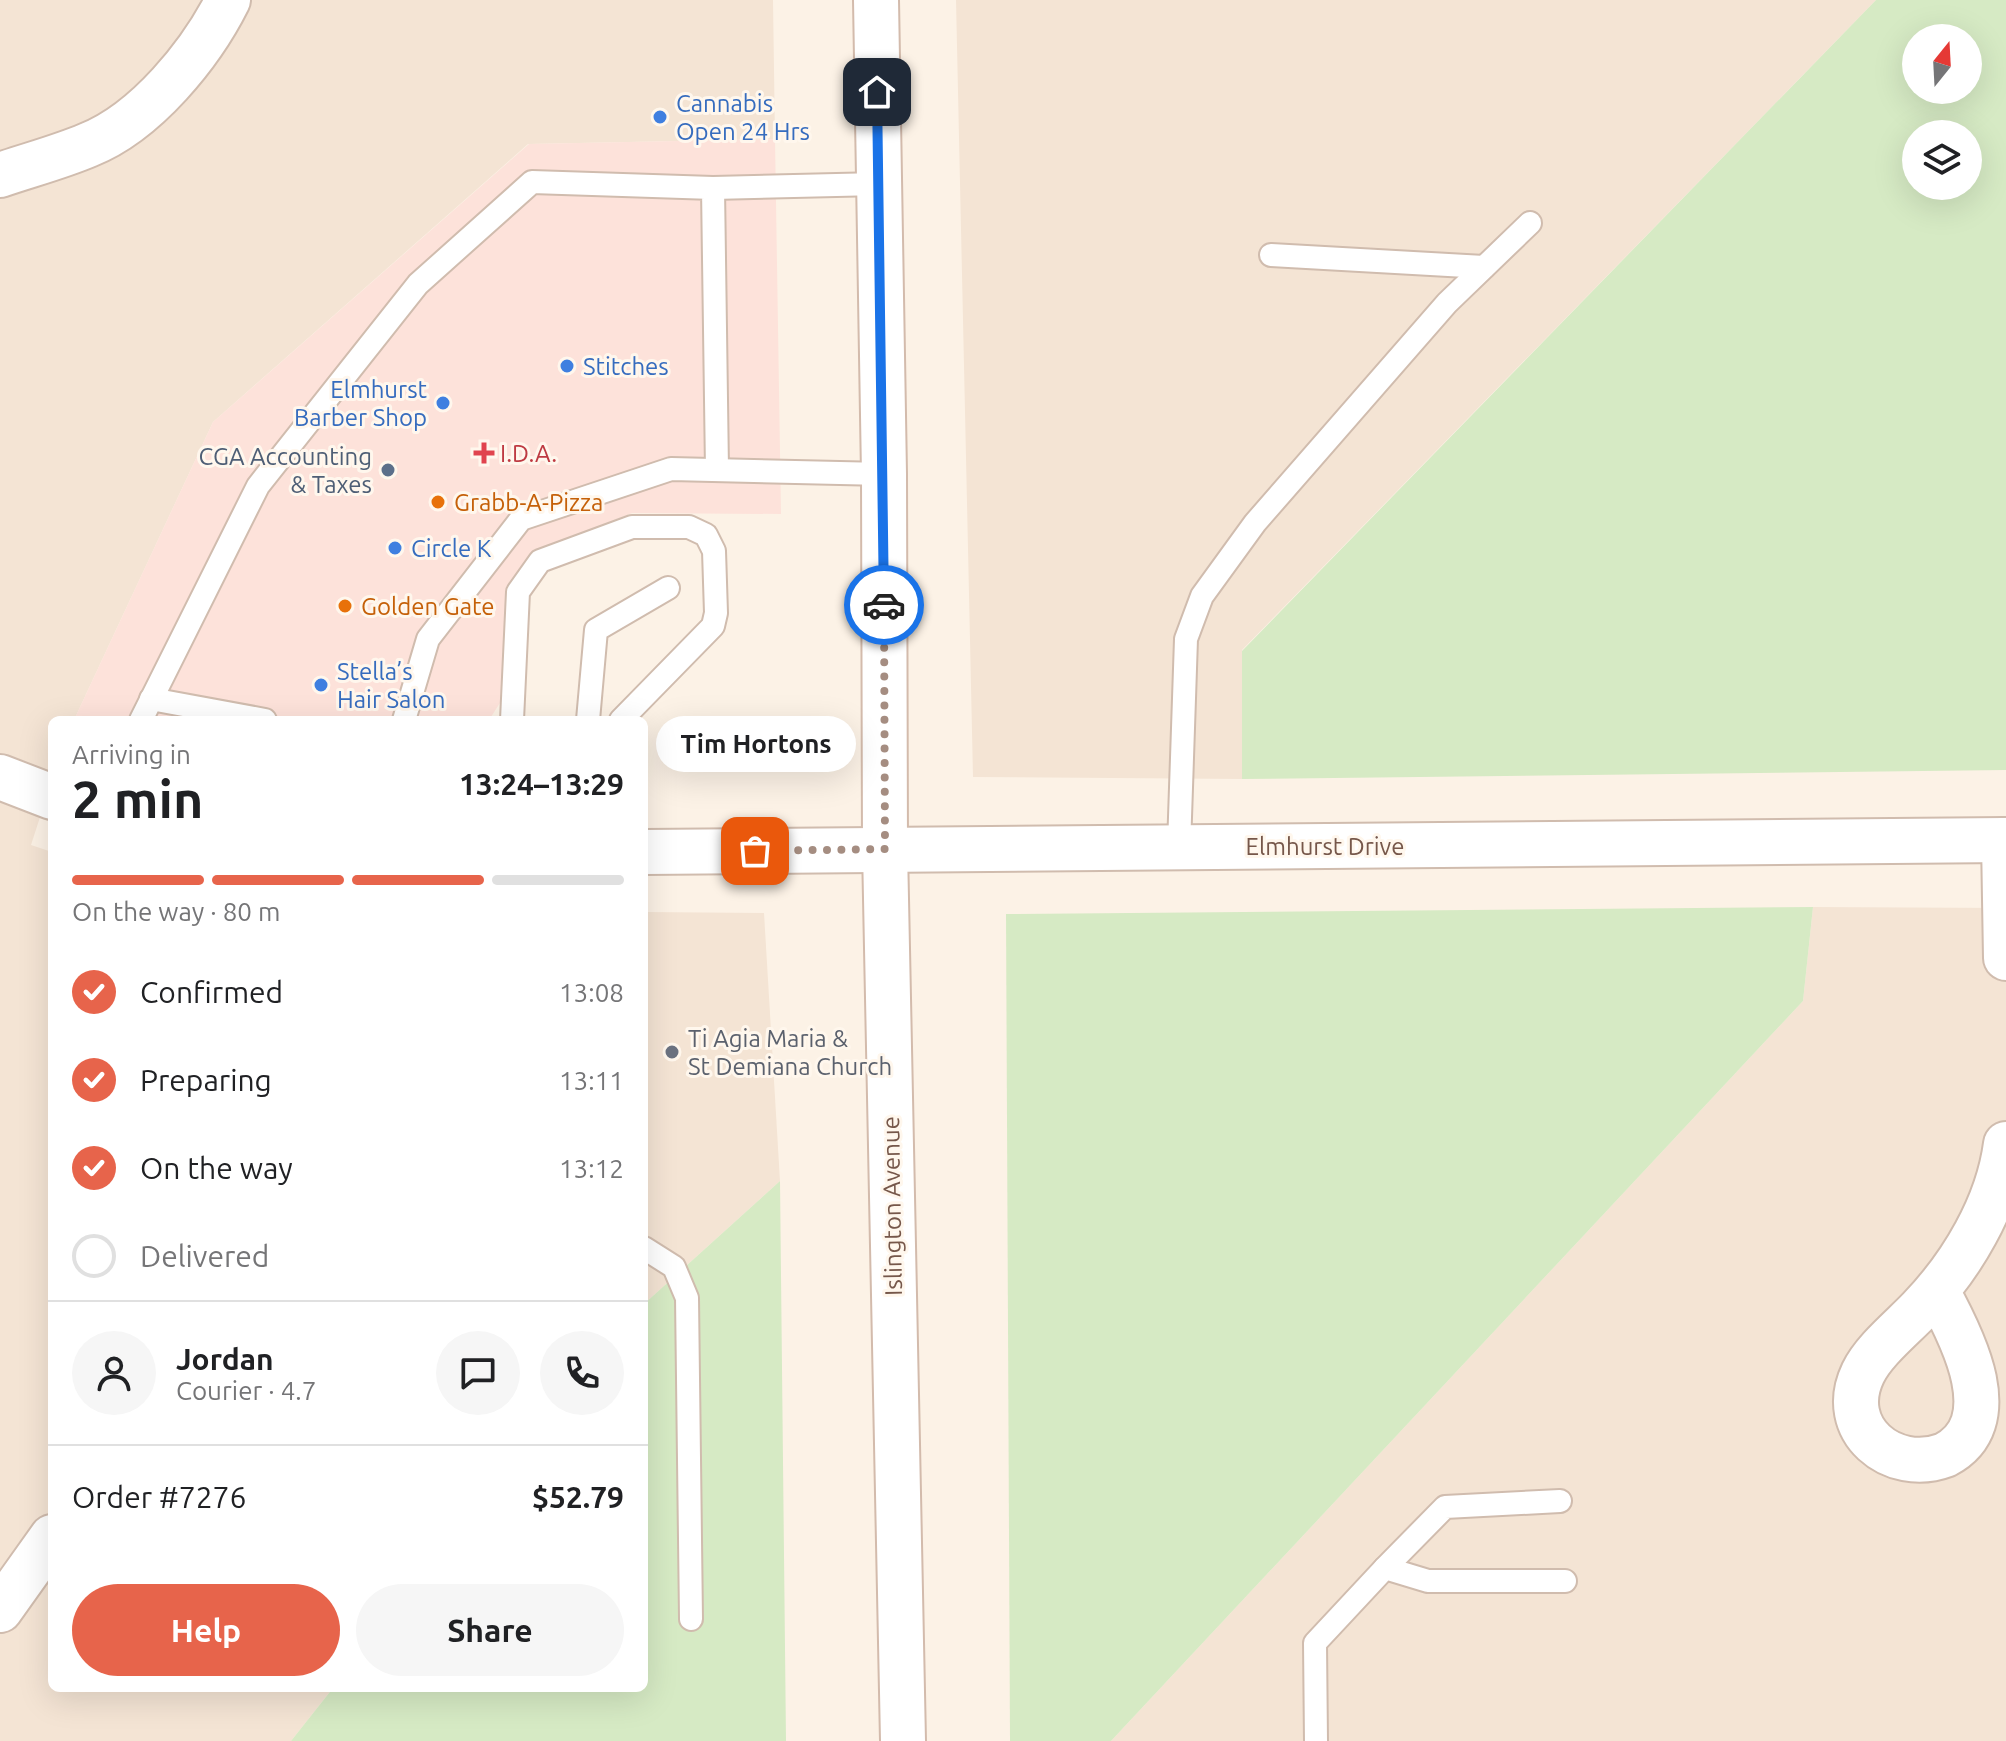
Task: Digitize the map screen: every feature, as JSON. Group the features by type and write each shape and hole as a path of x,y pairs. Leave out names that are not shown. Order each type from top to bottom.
{"street":[{"path":"0,175 91,145 144,110 184,69 228,0"},
{"name":"Islington Avenue","path":"876,0 884,474 885,849 903,1741"},
{"path":"0,777 48,795"},
{"path":"2005,840 2006,958"},
{"name":"Elmhurst Drive","path":"648,852 2005,840"},
{"path":"1937,1291 1977,1230 1997,1182 2006,1144"},
{"path":"0,1610 48,1543"}],"lane":[{"path":"143,716 258,486 418,284 532,182 713,188 879,184"},
{"path":"713,188 717,470"},
{"path":"1179,847 1186,639 1202,596 1255,523 1447,303 1530,223"},
{"path":"1271,255 1484,267"},
{"path":"405,716 428,639 521,519 671,469 884,474"},
{"path":"512,716 518,592 540,561 632,527 689,527 706,535 714,551 716,613 713,626 625,716"},
{"path":"588,716 596,630 668,588"},
{"path":"151,699 243,716"},
{"path":"648,1251 674,1267 687,1298 691,1619"},
{"path":"1316,1741 1315,1643 1445,1507 1560,1501"},
{"path":"1385,1568 1428,1581 1565,1581"}],"shaded area":[{"path":"0,0 773,0 775,139 528,144 213,422 76,716 48,716 48,792 31,845 48,851 48,1692 330,1692 291,1741 0,1741"},
{"path":"956,0 1876,0 1242,650 1242,779 973,777"},
{"path":"775,139 781,514 632,513 532,554 506,587 507,692 492,716 76,716 213,422 529,144"},
{"path":"1813,907 2006,908 2006,1741 1111,1741 1803,1001"},
{"path":"648,912 764,913 780,1181 648,1300"}],"green space":[{"path":"1876,0 2006,0 2006,770 1242,779 1242,651"},
{"path":"1813,907 1803,1001 1111,1741 1010,1741 1006,914"},
{"path":"780,1181 786,1741 291,1741 330,1692 648,1692 648,1300"}],"way so far":[{"path":"755,851 885,849 884,605"}],"place":[{"name":"Cannabis Open 24 Hrs","path":"660,117"},
{"name":"Stitches","path":"567,366"},
{"name":"Elmhurst Barber Shop","path":"443,403"},
{"name":"I.D.A.","path":"484,453"},
{"name":"CGA Accounting & Taxes","path":"388,470"},
{"name":"Grabb-A-Pizza","path":"438,502"},
{"name":"Circle K","path":"395,548"},
{"name":"Golden Gate","path":"345,606"},
{"name":"Stella’s Hair Salon","path":"321,685"},
{"name":"Tim Hortons","path":"755,851"},
{"name":"Ti Agia Maria & St Demiana Church","path":"672,1052"}],"route":[{"path":"877,92 884,605"}]}
